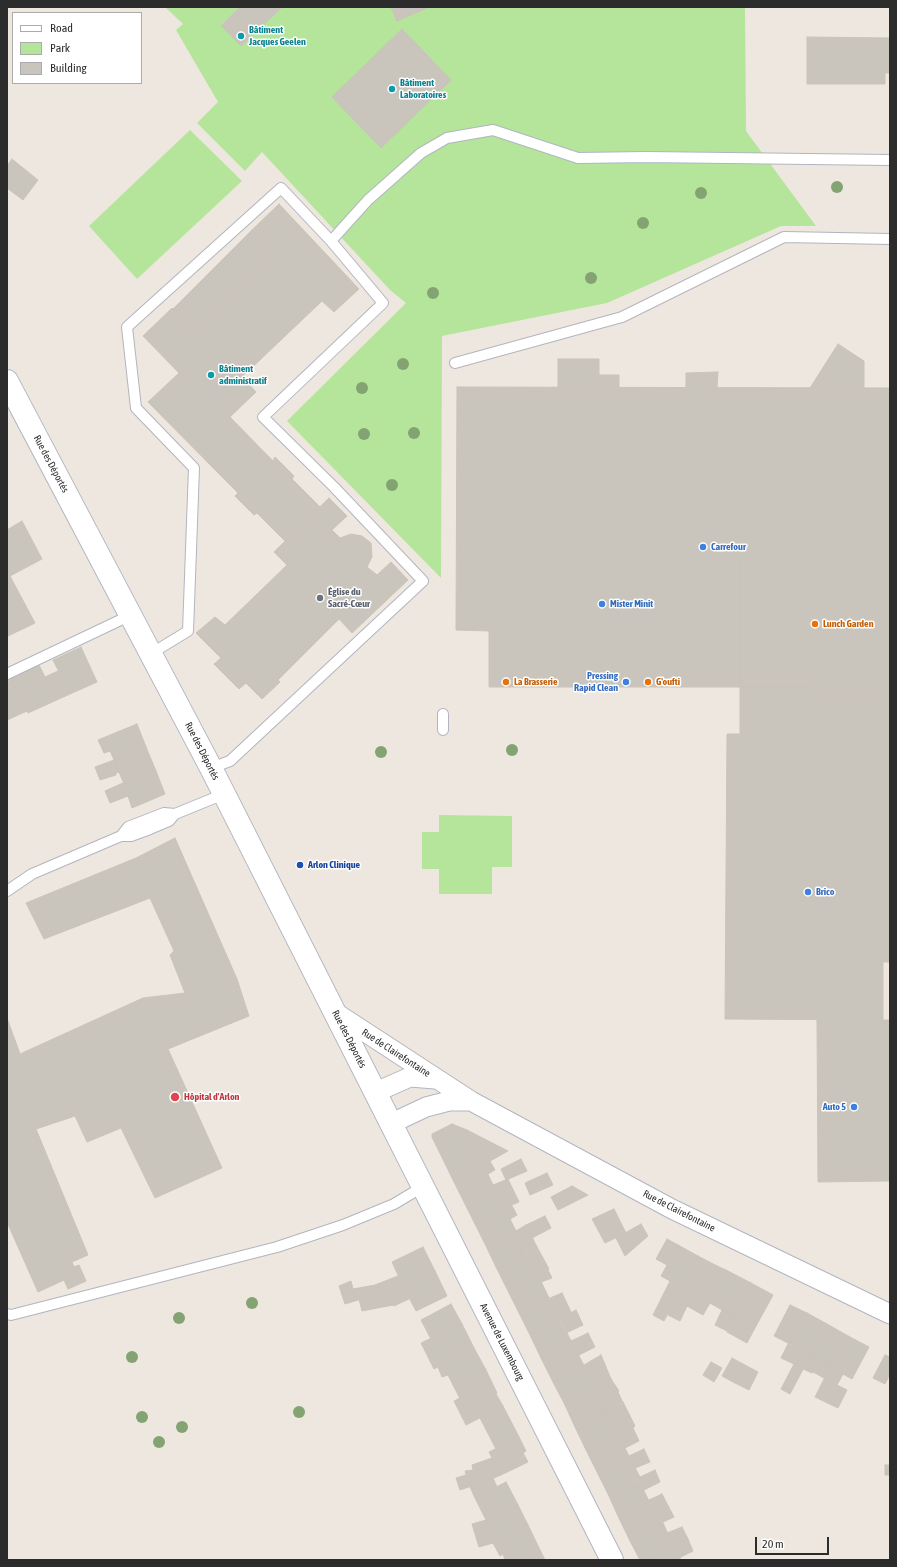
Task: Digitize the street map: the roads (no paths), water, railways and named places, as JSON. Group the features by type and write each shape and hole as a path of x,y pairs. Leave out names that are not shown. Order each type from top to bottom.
{"main road":[{"name":"Rue des Déportés","path":"7,381 152,653 392,1123"},
{"name":"Avenue de Luxembourg","path":"392,1123 612,1560"}],"street":[{"name":"Rue de Clairefontaine","path":"336,1013 471,1101 672,1209 890,1314"},
{"name":"Rue de Clairefontaine","path":"376,1092 410,1077 436,1079"},
{"path":"392,1123 426,1107 449,1102 471,1101"}],"lane":[{"path":"331,240 368,200 421,153 447,138 493,130 578,158 662,157 890,160"},
{"path":"152,653 188,632 194,468 136,408 127,327 280,188 331,240 383,303 263,417 334,487 423,581 230,761 211,768"},
{"path":"455,363 622,317 784,237 890,239"},
{"path":"7,674 131,614"},
{"path":"444,714 444,730"},
{"path":"7,891 32,874 120,836 131,836 150,829 169,821 175,814 224,794"},
{"path":"7,1314 277,1247 343,1225 394,1204 424,1186"}],"place":[{"name":"Bâtiment Jacques Geelen","path":"241,36"},
{"name":"Bâtiment Laboratoires","path":"392,89"},
{"name":"Bâtiment administratif","path":"211,375"},
{"name":"Carrefour","path":"703,547"},
{"name":"Église du Sacré-Cœur","path":"320,598"},
{"name":"Mister Minit","path":"602,604"},
{"name":"Lunch Garden","path":"815,624"},
{"name":"La Brasserie","path":"506,682"},
{"name":"Pressing Rapid Clean","path":"626,682"},
{"name":"G'oufti","path":"648,682"},
{"name":"Arlon Clinique","path":"300,865"},
{"name":"Brico","path":"808,892"},
{"name":"Hôpital d'Arlon","path":"175,1097"},
{"name":"Auto 5","path":"854,1107"}]}
